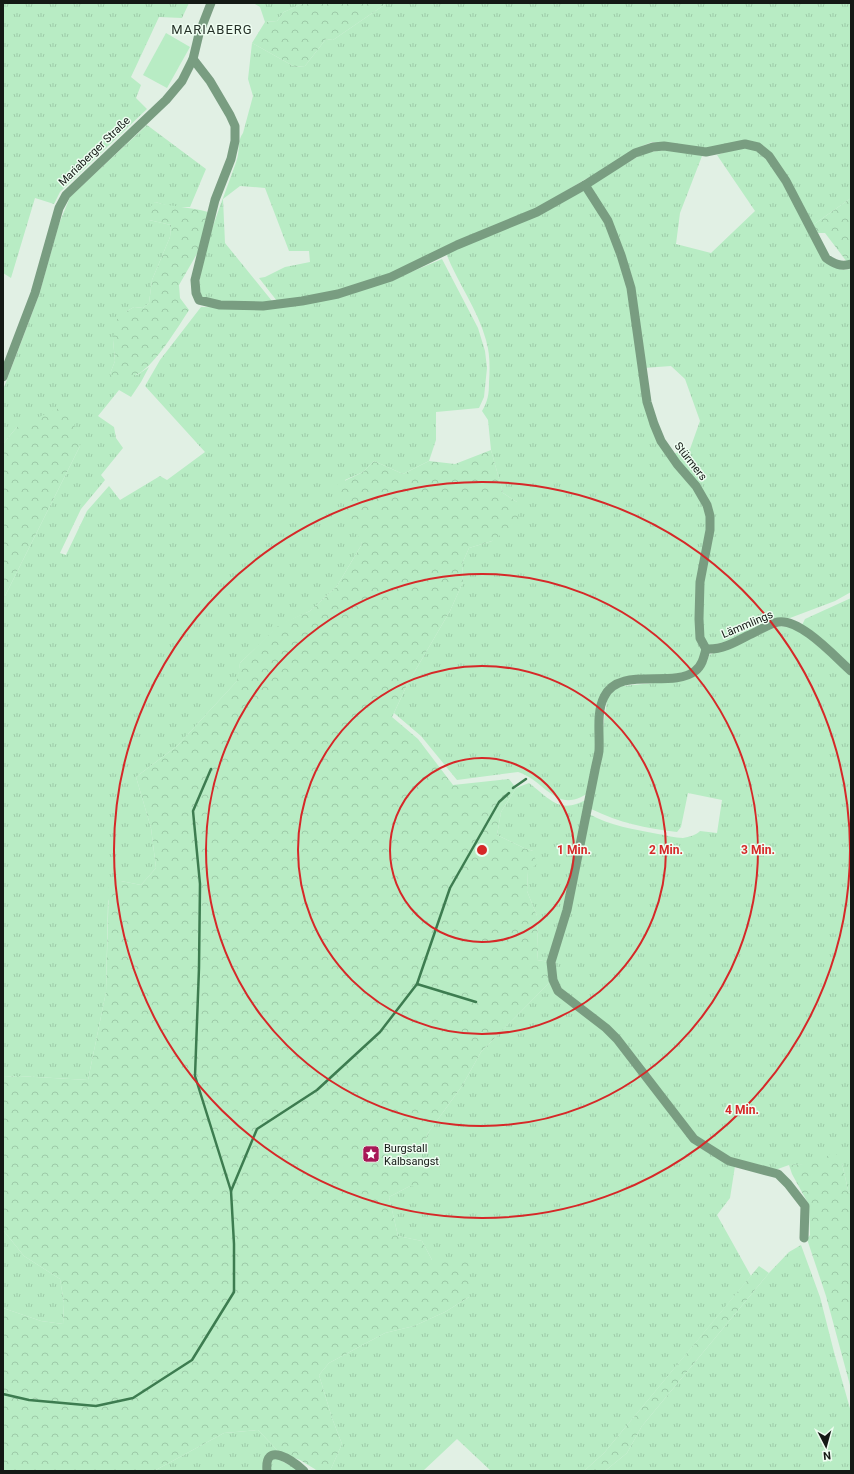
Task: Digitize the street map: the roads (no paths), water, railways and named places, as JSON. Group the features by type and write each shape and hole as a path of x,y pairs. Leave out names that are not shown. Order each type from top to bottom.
{"street":[{"name":"Mariaberger Straße","path":"3,377 35,293 59,208 66,195 166,100 182,82 193,59 200,34 212,3"},
{"path":"193,59 210,81 235,126 235,141 231,159 215,200 195,280 196,293 200,300 220,305 263,306 302,301 338,294 391,277 456,245 537,212 586,184 635,153 653,147 664,146 706,152 715,151 734,145 745,144 764,151 775,164 795,198 826,258 835,264 851,264"},
{"name":"Stürmers","path":"586,184 608,221 621,255 631,288 647,402 654,424 661,441 677,464 696,486 708,505 710,530 700,582 699,613 700,638 706,649"},
{"name":"Lämmlings","path":"706,649 720,648 778,622 790,622 800,627 810,635 851,671"},
{"path":"706,649 703,660 696,670 684,676 621,682 611,688 603,699 600,714 598,752 568,910 551,962 553,980 558,991 606,1028 617,1039 694,1139 729,1161 778,1174 788,1184 805,1206 804,1238"},
{"path":"267,1471 270,1457 278,1454 286,1457 304,1471"}],"waterway":[{"path":"211,769 193,811 200,884 195,1076 231,1191"},
{"path":"513,788 526,779"},
{"path":"3,1394 29,1400 96,1406 133,1398 192,1360 234,1292 234,1244 231,1191 257,1129 317,1090 380,1032 417,984 450,888 499,802 509,793"},
{"path":"417,984 476,1002"}],"place":[{"name":"Burgstall Kalbsangst","path":"371,1154"}],"district":[{"name":"MARIABERG","path":"212,29"}]}
